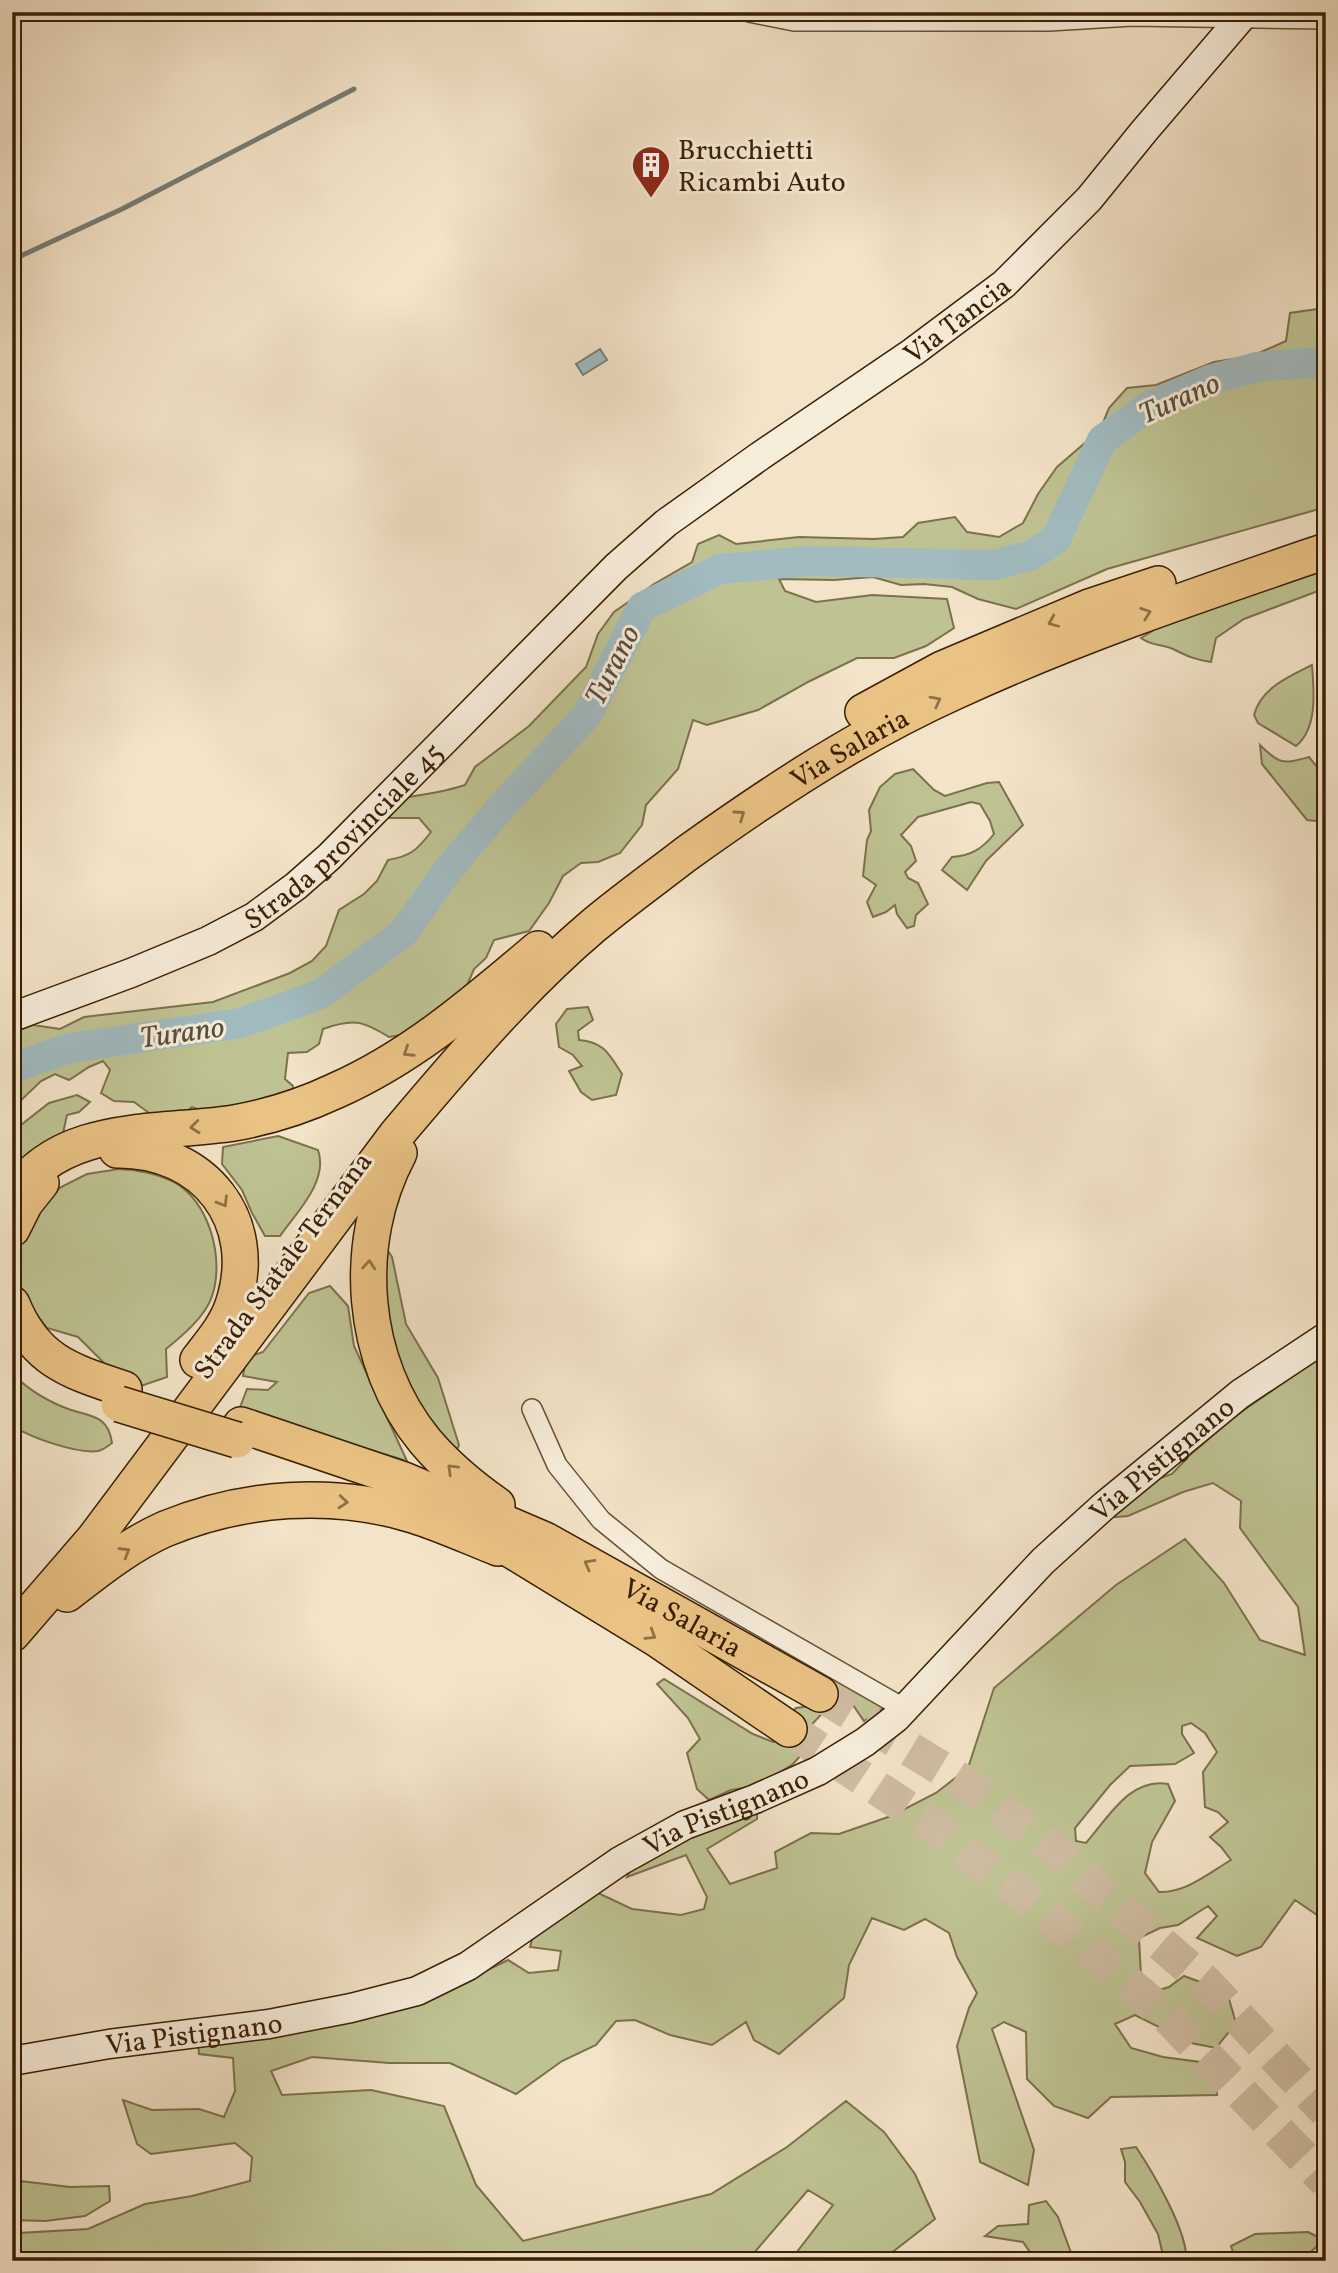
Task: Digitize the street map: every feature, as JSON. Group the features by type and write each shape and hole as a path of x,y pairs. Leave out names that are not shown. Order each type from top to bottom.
{"highway":[{"name":"Via Salaria","path":"538,949 575,911 731,793 838,726 942,669 1089,607 1326,527"},
{"name":"Via Salaria","path":"451,1071 519,997 592,926 746,811 847,747 953,692 1105,628 1326,551"},
{"path":"12,1198 38,1168 78,1144 107,1137 259,1118 309,1102 356,1082 434,1034 538,949"},
{"name":"Strada Statale Ternana","path":"44,1595 85,1530 150,1440 429,1070 538,949"},
{"path":"451,1071 406,1138 386,1176 368,1269 371,1321 395,1394 425,1441 537,1550"},
{"name":"Strada Statale Ternana","path":"12,1636 94,1539 397,1134 451,1071"},
{"path":"12,1229 34,1191 57,1170 84,1157 115,1150 147,1152 178,1162 205,1180 226,1206 233,1221 240,1252 240,1282 232,1308 225,1323 160,1411 150,1440"},
{"path":"12,1304 26,1331 48,1355 74,1372 122,1396"},
{"path":"12,1334 25,1352 53,1377 69,1386 122,1396 404,1480 537,1550"},
{"path":"12,1636 103,1566 164,1530 217,1512 260,1503 303,1500 380,1507 537,1550"},
{"name":"Via Salaria","path":"537,1550 820,1694"},
{"name":"Via Salaria","path":"537,1550 657,1639 789,1729"}],"main road":[{"name":"Via Tancia","path":"616,567 666,523 913,352 1004,284 1088,199 1244,15"},
{"name":"Strada provinciale 45","path":"12,1017 208,941 265,910 329,857 616,567"},
{"name":"Via Pistignano","path":"12,2061 109,2044 269,2024 351,2008 417,1991 468,1966 620,1861 685,1825 818,1771 865,1742 905,1709 1043,1561 1105,1505 1240,1394 1326,1338"}],"street":[{"path":"749,12 794,21 1244,15 1326,19"},
{"path":"532,1409 557,1465 601,1520 661,1569 905,1709"}],"green space":[{"path":"1317,309 1326,312 1326,507 1107,569 1016,609 978,599 952,587 901,585 873,577 834,580 779,579 785,591 816,602 872,595 947,599 954,628 926,646 894,658 857,658 758,710 707,725 693,720 678,769 646,805 642,825 620,853 598,862 581,863 563,876 549,903 529,931 494,940 486,958 474,969 465,990 407,1034 389,1037 372,1027 343,1023 323,1029 319,1044 307,1052 288,1053 285,1079 293,1086 292,1094 219,1116 192,1107 176,1120 160,1121 134,1102 114,1101 101,1093 110,1070 103,1061 69,1080 55,1074 41,1081 12,1109 12,1033 33,1025 60,1029 84,1017 213,1002 290,973 312,961 326,946 339,910 364,894 377,881 388,860 413,851 431,832 419,818 381,818 385,802 465,785 475,767 529,726 586,667 598,634 614,612 692,562 698,544 719,535 736,544 799,537 903,537 918,523 955,517 967,532 999,537 1023,523 1038,494 1057,467 1100,430 1109,408 1127,388 1156,385 1214,362 1252,356 1286,341 1290,313"},
{"path":"1326,569 1326,588 1244,619 1216,638 1211,662 1141,638 1172,619"},
{"path":"1312,665 1314,697 1311,719 1303,738 1296,746 1258,723 1254,715 1269,690"},
{"path":"1260,745 1282,761 1309,757 1326,778 1326,822 1307,820 1262,764"},
{"path":"913,769 934,790 945,796 999,782 1023,825 986,861 967,890 942,870 952,857 976,850 994,834 980,804 971,802 918,817 901,835 911,846 916,861 905,872 908,878 918,883 928,904 916,915 914,926 907,928 897,914 895,905 873,917 867,902 876,885 863,876 867,840 871,831 869,810 880,787 895,774"},
{"path":"588,1007 593,1020 578,1031 579,1040 600,1046 622,1074 616,1095 592,1100 581,1092 569,1071 582,1066 573,1055 559,1047 556,1024 567,1009"},
{"path":"77,1095 90,1102 79,1112 67,1115 63,1133 29,1152 12,1170 12,1132 49,1103"},
{"path":"278,1136 318,1150 319,1173 309,1196 280,1236 265,1236 242,1190 222,1164 223,1147"},
{"path":"119,1169 159,1176 185,1190 196,1201 204,1216 215,1248 216,1281 205,1311 166,1349 167,1377 141,1386 119,1378 78,1337 47,1328 21,1294 18,1241 26,1217 61,1187 87,1174"},
{"path":"386,1248 392,1257 406,1324 438,1378 459,1445 456,1452 418,1409 396,1352 385,1299"},
{"path":"330,1286 348,1306 354,1346 407,1461 239,1410 247,1389 268,1390 277,1382 243,1376 246,1358 263,1352 309,1293"},
{"path":"1326,1353 1326,1916 1320,1917 1295,1900 1261,1947 1237,1956 1197,1938 1217,1916 1208,1906 1178,1925 1160,1928 1139,1938 1142,1995 1169,1987 1184,1976 1227,1992 1236,2023 1216,2048 1191,2043 1135,2015 1115,2024 1131,2048 1163,2057 1215,2064 1217,2095 1111,2097 1088,2118 1054,2106 1027,2079 1026,2032 1004,2022 992,2029 1034,2150 1028,2185 980,2162 957,2046 969,2008 977,1993 957,1957 949,1933 925,1919 904,1930 872,1918 849,1965 844,1998 779,2054 754,2040 746,2022 712,2045 670,2035 635,2020 616,2021 596,2045 562,2061 516,2094 450,2063 389,2063 312,2057 271,2071 282,2095 371,2090 444,2106 476,2185 523,2241 711,2194 787,2147 846,2101 884,2132 915,2174 935,2219 881,2261 790,2261 833,2205 808,2190 747,2261 22,2261 13,2242 19,2233 88,2229 145,2204 192,2196 250,2181 252,2157 235,2143 151,2154 137,2144 123,2100 152,2110 199,2109 224,2117 235,2091 233,2058 199,2054 198,2043 469,1979 508,1960 529,1973 558,1970 561,1951 530,1947 534,1933 596,1892 632,1909 681,1915 704,1909 707,1897 686,1855 627,1877 637,1859 757,1808 757,1819 707,1849 730,1884 777,1868 775,1852 811,1833 839,1834 891,1816 936,1793 968,1768 994,1688 1116,1585 1185,1539 1224,1583 1260,1640 1305,1655 1298,1607 1240,1528 1241,1501 1213,1483 1183,1492 1128,1516 1105,1518 1149,1482 1172,1474 1234,1417","holes":["1191,1723 1205,1733 1217,1752 1203,1772 1205,1807 1218,1812 1228,1822 1210,1837 1231,1860 1188,1886 1159,1892 1145,1873 1152,1842 1175,1801 1168,1784 1154,1784 1131,1793 1086,1843 1076,1841 1075,1828 1110,1785 1130,1766 1175,1764 1194,1753 1182,1734 1182,1726"]},
{"path":"12,1373 49,1400 101,1421 110,1433 112,1443 98,1451 78,1450 19,1430 12,1425"},
{"path":"783,1642 883,1705 882,1709 864,1721 853,1705 854,1700 841,1693 803,1734 797,1745 802,1754 793,1764 750,1787 731,1790 709,1800 697,1789 687,1753 700,1739 688,1718 657,1684 664,1679 753,1734 773,1742 785,1739 791,1713 796,1708 810,1706 762,1650"},
{"path":"1136,2147 1176,2219 1182,2235 1186,2261 1154,2261 1162,2251 1158,2234 1125,2182 1125,2162 1121,2149"},
{"path":"12,2180 70,2187 109,2186 110,2201 85,2216 45,2221 12,2220"},
{"path":"1046,2201 1058,2217 1074,2261 1036,2261 1023,2242 985,2236 998,2226 1028,2224 1029,2205"},
{"path":"1308,2232 1324,2240 1307,2255 1270,2261 1236,2261 1231,2246 1255,2234"}],"water":[{"path":"600,349 607,360 583,375 576,364"}],"waterway":[{"path":"12,260 122,209 354,89"},
{"name":"Turano","path":"12,1068 70,1048 241,1023 321,994 404,932 447,871 505,803 587,715 642,607 720,569 807,561 994,565 1032,555 1056,539 1102,440 1149,406 1209,380 1257,367 1326,364"}],"tunnel":[{"path":"820,1694 962,1781 1060,1855 1205,1982 1326,2111"},
{"path":"789,1729 925,1820 1027,1898 1168,2017 1326,2181"}],"place":[{"name":"Brucchietti Ricambi Auto","path":"651,199"}]}
